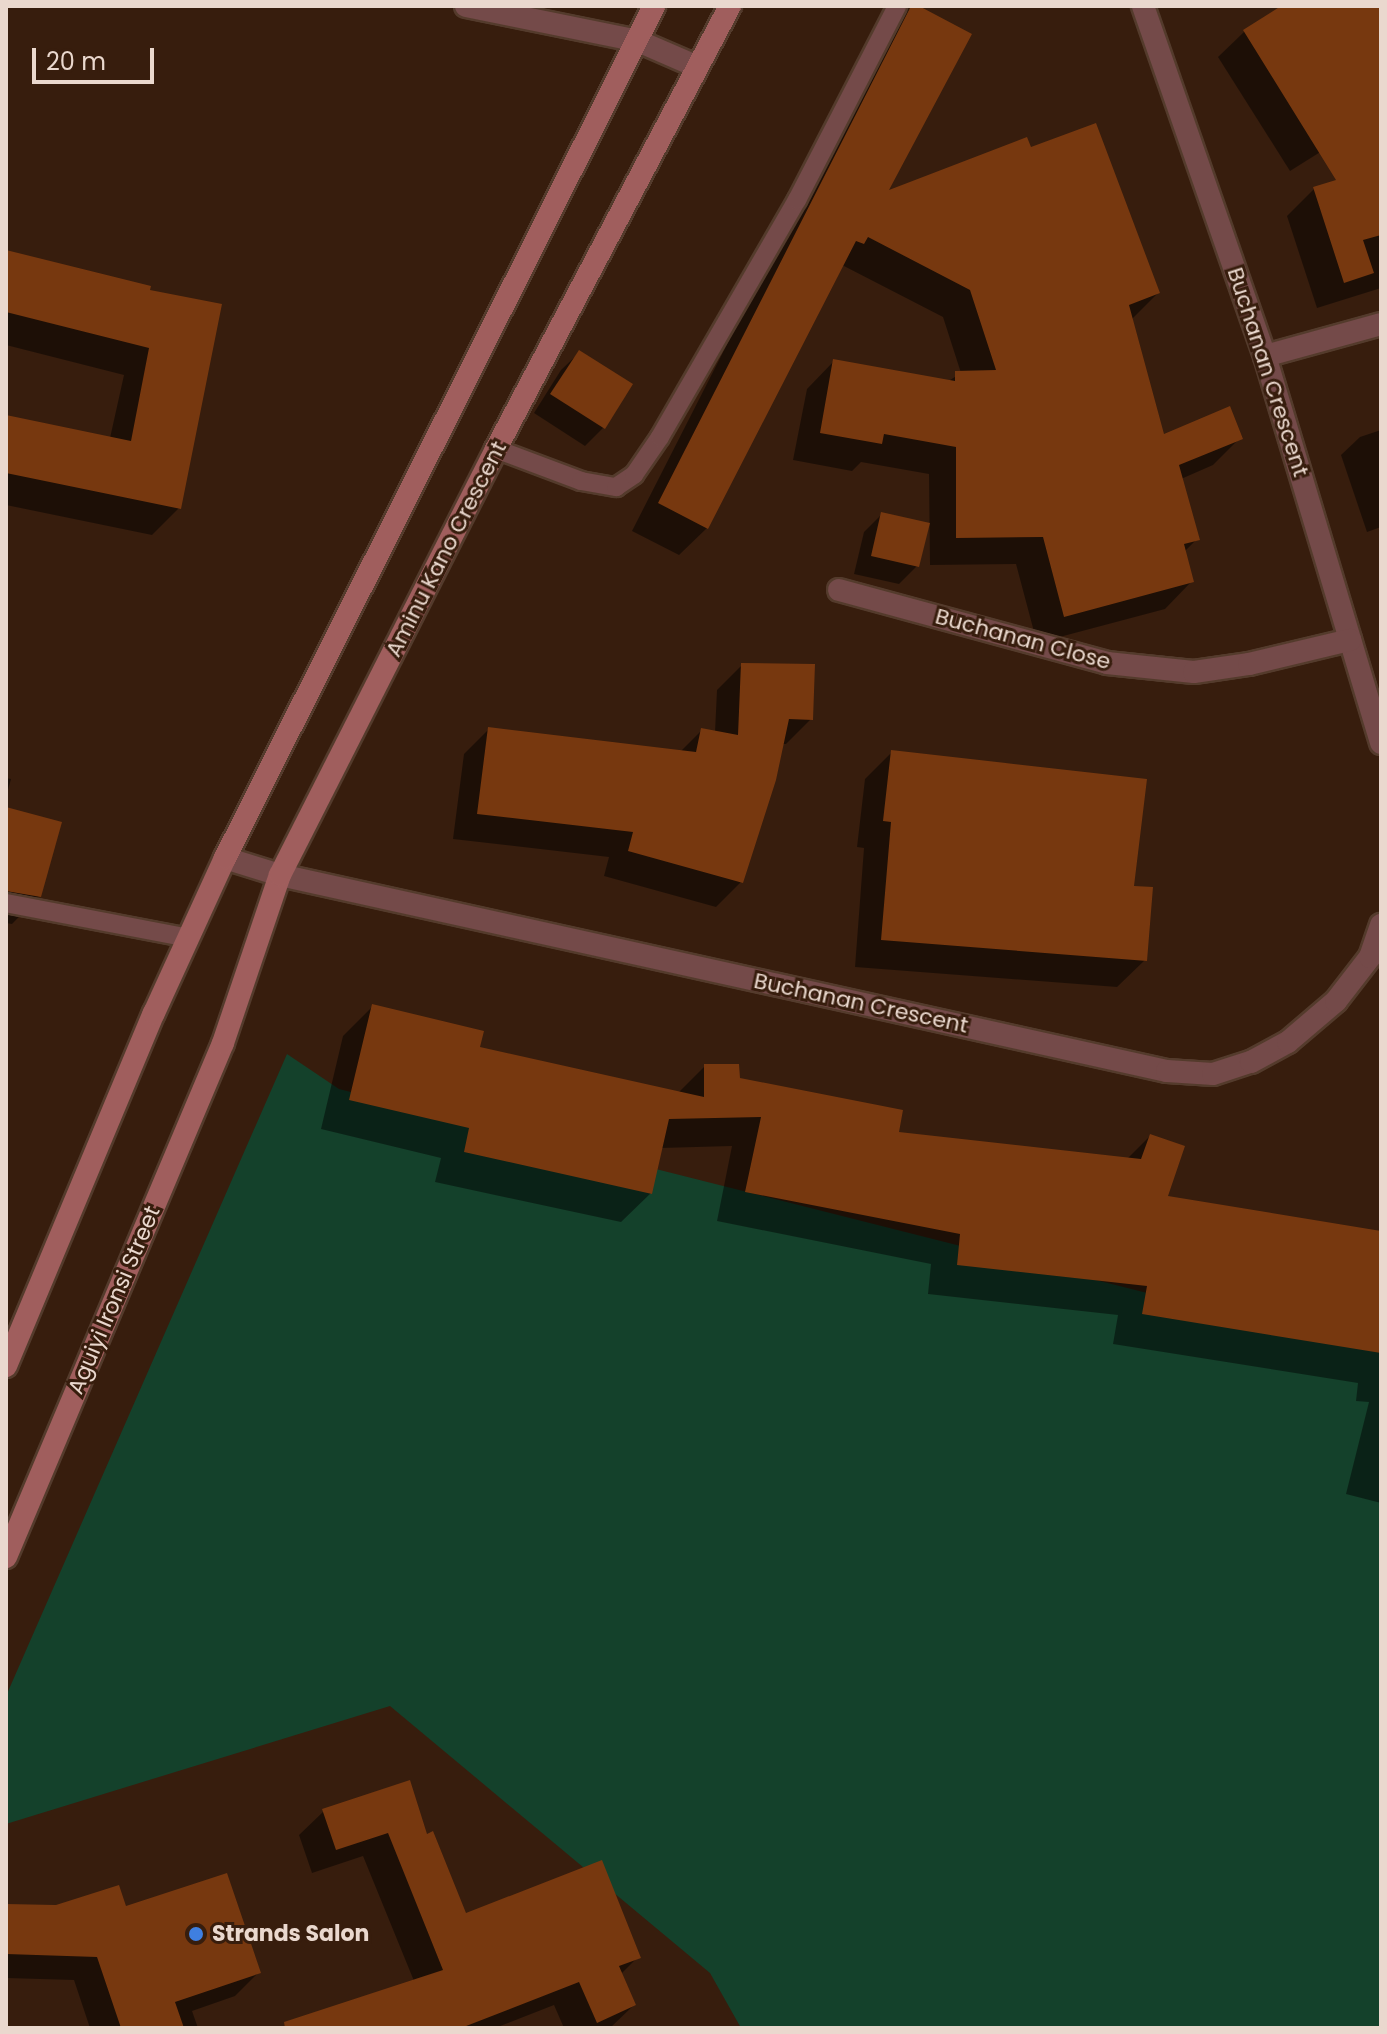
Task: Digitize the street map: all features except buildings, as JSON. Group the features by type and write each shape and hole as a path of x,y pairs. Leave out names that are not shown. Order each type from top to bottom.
{"main road":[{"path":"6,1366 154,1013 225,858 654,6"},
{"name":"Aminu Kano Crescent","path":"223,1043 280,875 496,449 727,7"},
{"name":"Aguiyi Ironsi Street","path":"6,1557 223,1043"}],"street":[{"path":"466,6 638,41 698,67"},
{"name":"Buchanan Crescent","path":"1143,6 1265,356 1381,743"},
{"path":"1265,356 1381,324"},
{"name":"Buchanan Close","path":"839,590 1107,663 1180,670 1249,664 1350,640"},
{"name":"Buchanan Crescent","path":"225,858 280,875 1167,1071 1213,1074 1251,1062 1288,1042 1336,1001 1376,958 1381,925"}],"lane":[{"path":"496,449 581,481 616,487 634,475 660,437 797,200 897,6"},
{"path":"6,903 189,938"}],"green space":[{"path":"287,1054 339,1089 1381,1352 1381,2028 741,2028 710,1973 390,1706 6,1824 6,1696"}],"place":[{"name":"Strands Salon","path":"196,1934"}]}
